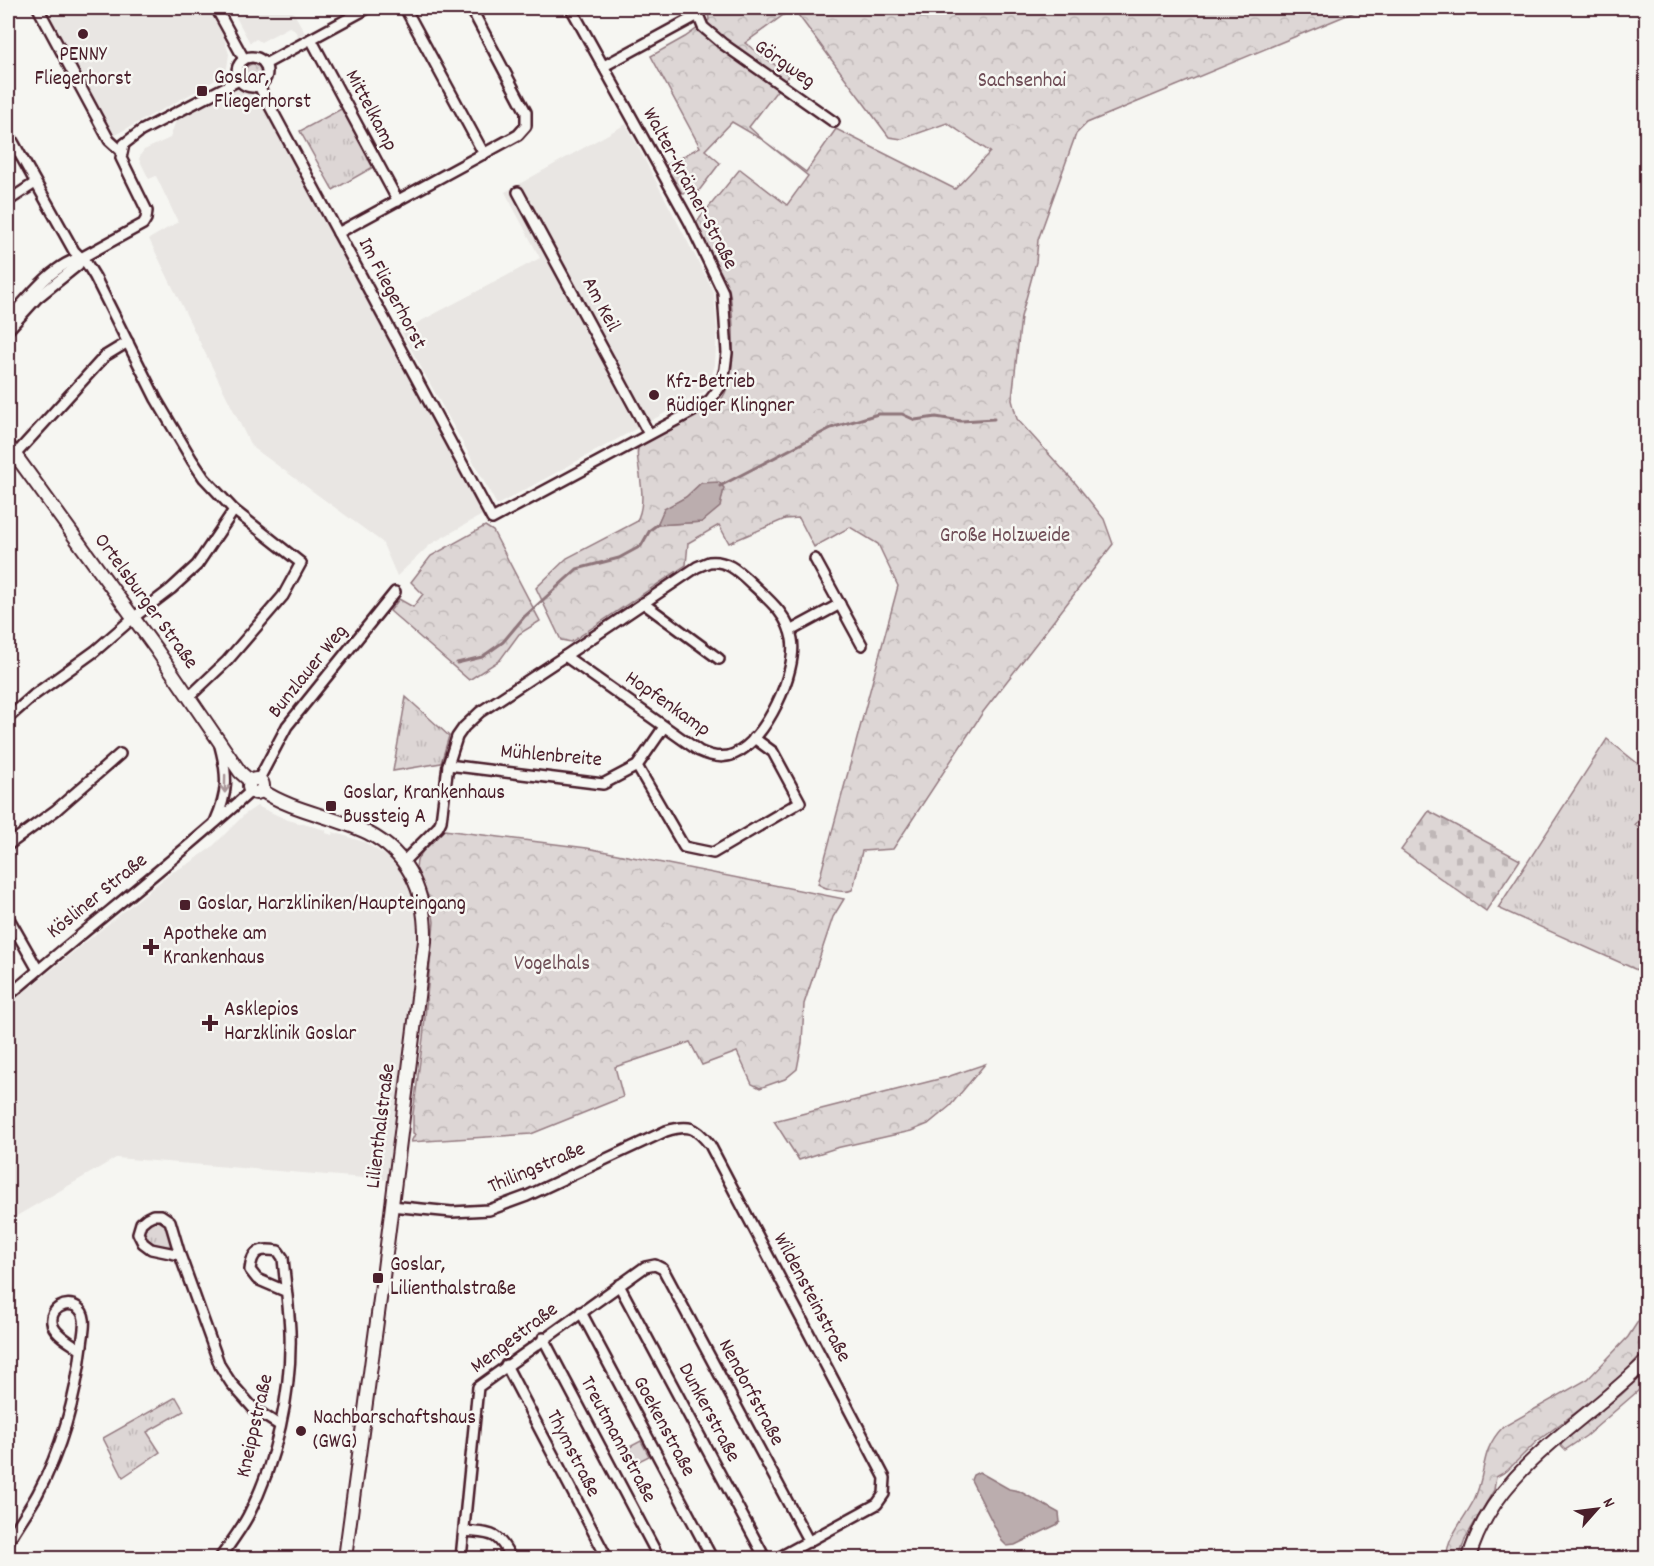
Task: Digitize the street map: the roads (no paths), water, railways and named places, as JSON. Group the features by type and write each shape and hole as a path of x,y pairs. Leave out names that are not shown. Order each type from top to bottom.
{"street":[{"path":"38,8 109,140 121,151"},
{"path":"216,8 244,59"},
{"path":"265,64 368,8"},
{"path":"405,8 484,154"},
{"path":"338,233 523,132 527,120 522,104 471,8"},
{"name":"Walter-Krämer-Straße","path":"492,519 710,400 720,387 726,369 723,292 688,221 571,8"},
{"path":"604,66 699,11"},
{"name":"Görgweg","path":"699,11 703,27 723,44 834,122"},
{"name":"Mittelkamp","path":"311,39 398,201"},
{"path":"254,57 265,64 267,76 259,86 246,87 239,80 237,69 244,59 254,57"},
{"path":"8,320 55,272 71,260 81,258 139,228 146,219 145,204 121,158 124,144 141,131 239,80"},
{"name":"Im Fliegerhorst","path":"259,86 492,519"},
{"path":"8,133 74,250 95,278 156,399 204,478 234,510 301,563 283,596 227,661 189,697"},
{"path":"8,201 35,183"},
{"name":"Am Keil","path":"518,192 649,434"},
{"path":"8,330 38,298 78,265 81,258"},
{"path":"11,450 105,356 128,342"},
{"name":"Ortelsburger Straße","path":"11,450 133,618 240,772 256,785"},
{"path":"8,718 34,695 95,651 133,618 171,590 196,565 234,510"},
{"path":"815,559 862,645"},
{"path":"403,862 438,827 442,816 448,765 457,737 472,719 704,564 723,562 737,570 776,607 790,631 840,604"},
{"name":"Bunzlauer Weg","path":"256,785 287,726 395,592"},
{"path":"643,603 719,658"},
{"name":"Hopfenkamp","path":"565,656 699,751 713,756 733,755 746,747 754,738 771,715 782,692 793,650 790,631"},
{"name":"Mühlenbreite","path":"448,765 603,784 637,765 664,727"},
{"path":"637,765 684,848 712,853 800,802 773,752 754,738"},
{"name":"Kösliner Straße","path":"213,826 226,792 219,740"},
{"path":"8,845 56,810 120,754"},
{"name":"Kösliner Straße","path":"8,996 213,826 256,785"},
{"name":"Lilienthalstraße","path":"256,785 289,805 368,833 387,847 403,862 422,898 426,921 392,1206 345,1558"},
{"path":"8,917 38,970"},
{"name":"Thilingstraße","path":"392,1206 452,1212 489,1210 527,1196 666,1131 690,1127"},
{"name":"Wildensteinstraße","path":"690,1127 703,1136 710,1145 885,1478 884,1494 881,1500 871,1508 809,1542"},
{"path":"180,1255 151,1249 143,1243 138,1233 141,1223 153,1215 161,1215 170,1221 220,1366 231,1383 254,1409 279,1425"},
{"name":"Kneippstraße","path":"220,1558 247,1518 262,1486 273,1454 286,1394 290,1330 283,1258 278,1251 267,1249 257,1251 251,1259 250,1270 257,1279 285,1291"},
{"name":"Mengestraße","path":"461,1558 478,1386 645,1267 655,1265"},
{"name":"Nendorfstraße","path":"655,1265 663,1269 809,1542"},
{"name":"Dunkerstraße","path":"619,1285 765,1558"},
{"path":"8,1542 37,1495 61,1438 75,1390 81,1350 85,1317 74,1305 67,1304 58,1307 52,1315 54,1329 81,1350"},
{"name":"Goekenstraße","path":"581,1312 712,1558"},
{"name":"Treutmannstraße","path":"543,1338 658,1558"},
{"path":"1469,1558 1492,1507 1513,1480 1537,1454 1591,1412 1647,1361"},
{"name":"Thymstraße","path":"506,1365 607,1558"},
{"path":"464,1531 493,1534 502,1542 511,1558"},
{"path":"778,1558 809,1542"}],"waterway":[{"path":"720,486 831,428 878,414 902,414 915,420 936,417 961,421 994,419"},
{"path":"457,663 482,657 503,642 524,617 577,569 619,558 641,546 650,530 658,524"}],"place":[{"name":"PENNY Fliegerhorst","path":"83,34"},
{"name":"Goslar, Fliegerhorst","path":"202,91"},
{"name":"Kfz-Betrieb Rüdiger Klingner","path":"654,395"},
{"name":"Goslar, Krankenhaus Bussteig A","path":"331,806"},
{"name":"Goslar, Harzkliniken/Haupteingang","path":"185,905"},
{"name":"Apotheke am Krankenhaus","path":"151,947"},
{"name":"Asklepios Harzklinik Goslar","path":"210,1023"},
{"name":"Goslar, Lilienthalstraße","path":"378,1278"},
{"name":"Nachbarschaftshaus (GWG)","path":"301,1431"}],"park label":[{"name":"Sachsenhai","path":"1022,82"},
{"name":"Große Holzweide","path":"1005,537"},
{"name":"Vogelhals","path":"552,965"}]}
